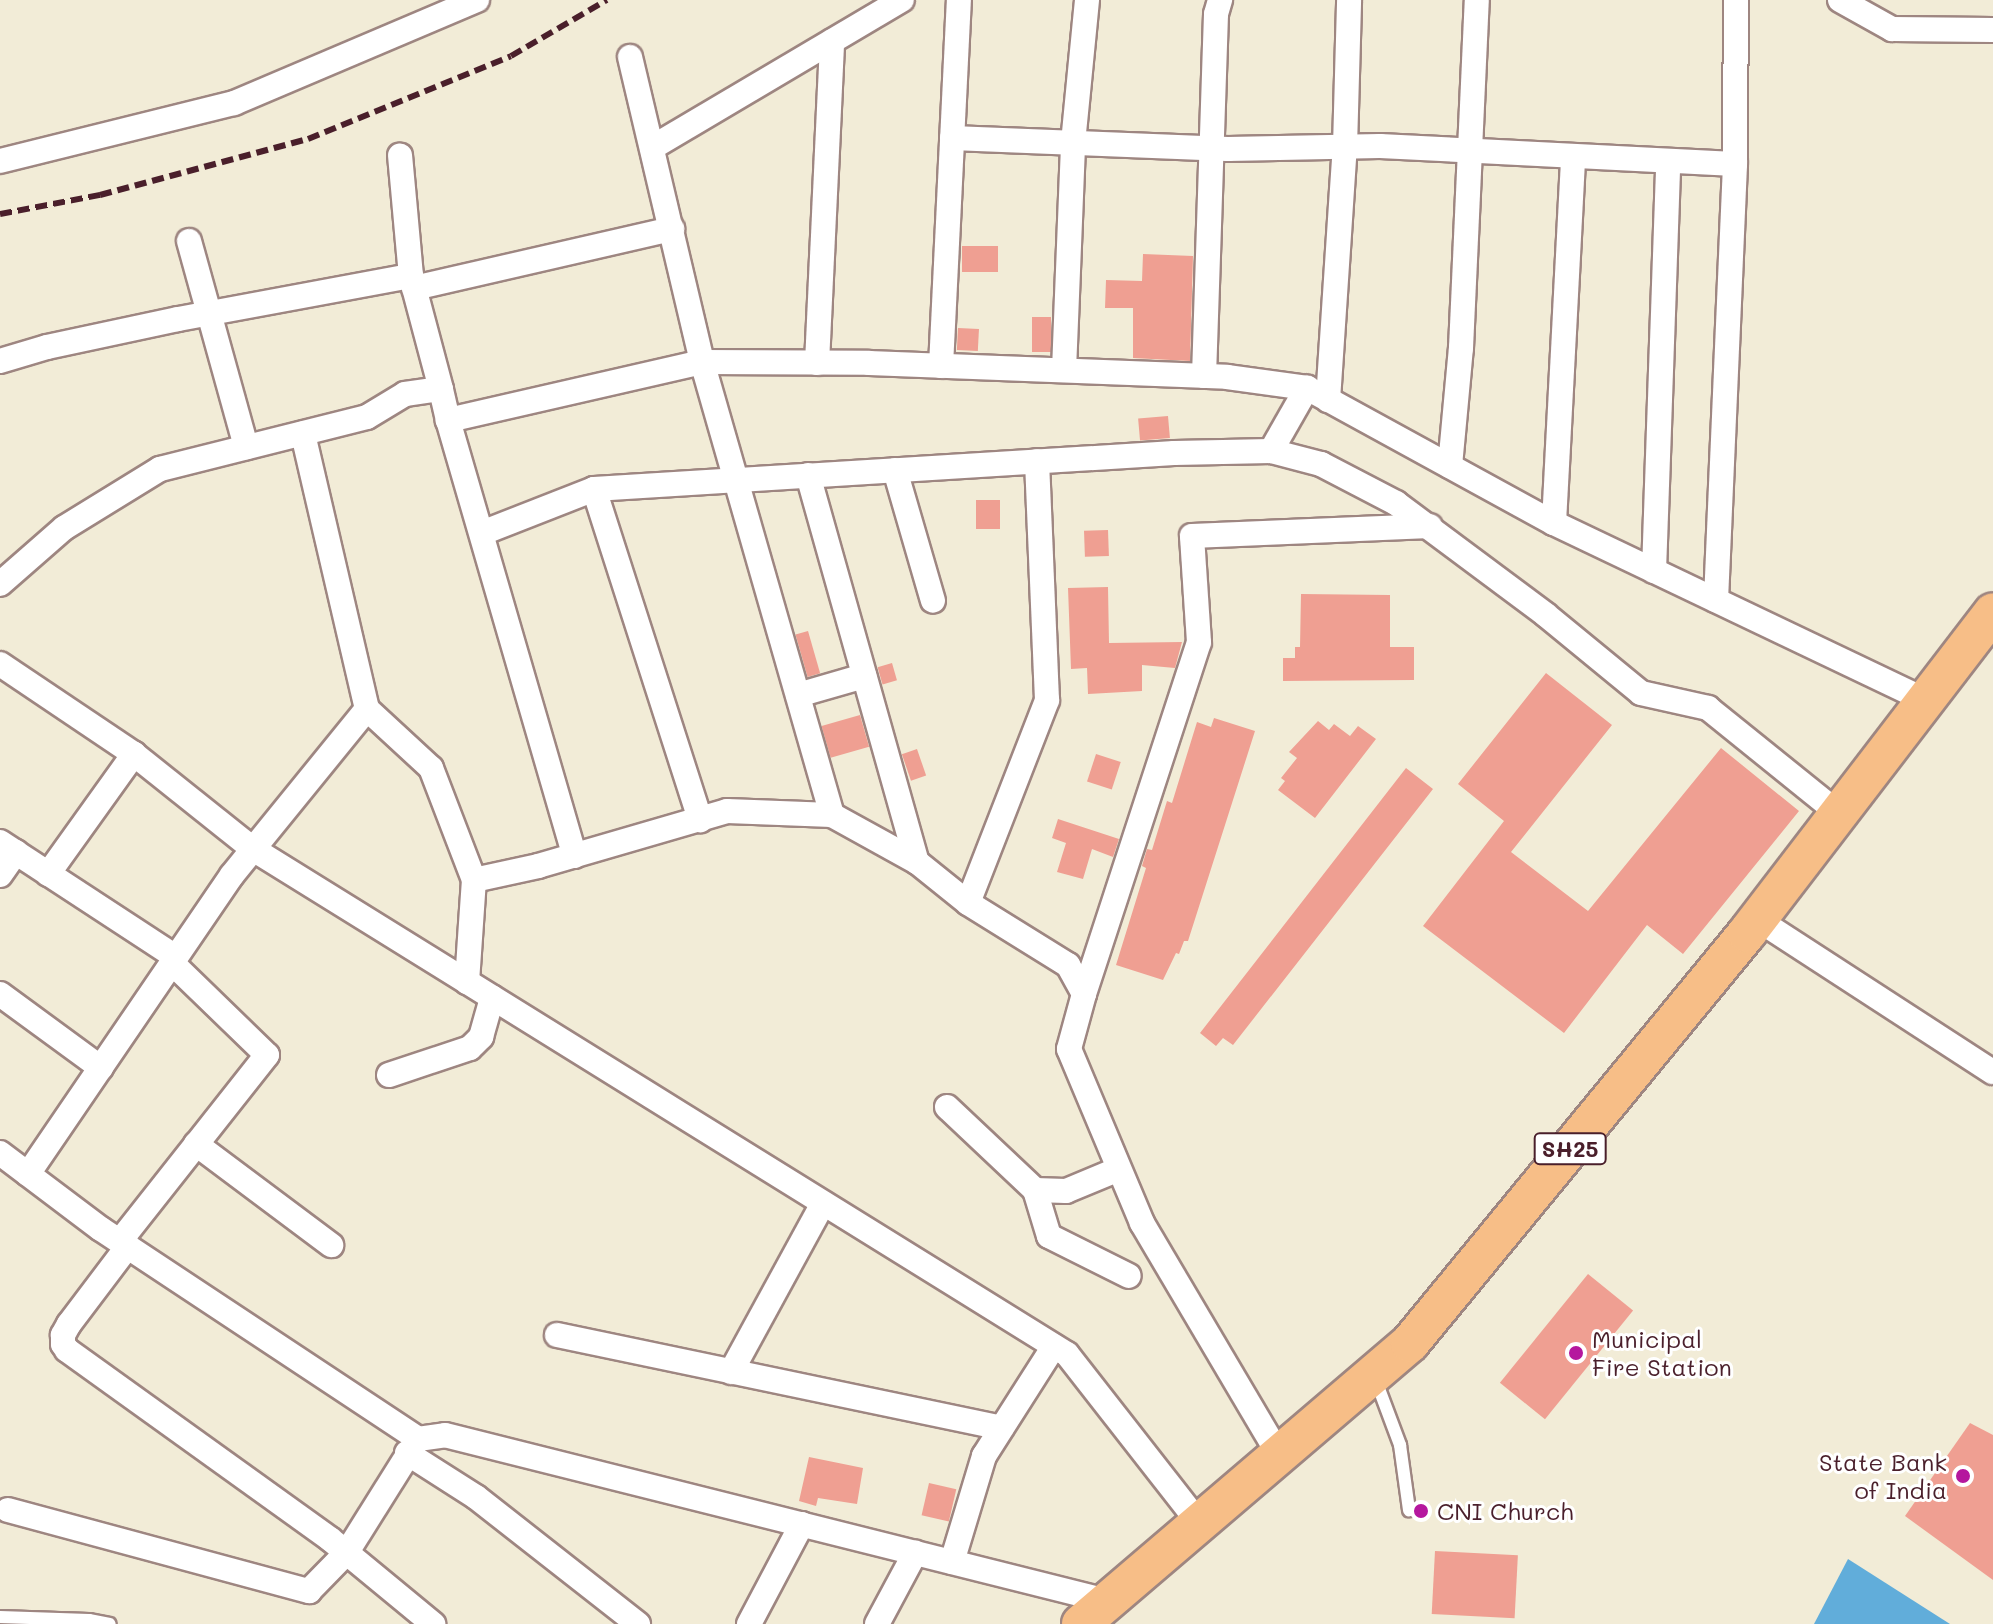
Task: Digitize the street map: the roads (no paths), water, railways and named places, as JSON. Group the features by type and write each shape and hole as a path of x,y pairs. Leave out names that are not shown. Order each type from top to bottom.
{"main road":[{"name":"SH25","path":"1088,1618 1410,1343 1757,919 1993,612"}],"street":[{"path":"0,161 234,103 477,0"},
{"path":"653,147 902,0"},
{"path":"941,366 959,0"},
{"path":"1064,370 1073,143 1087,0"},
{"path":"1204,376 1211,148 1220,0"},
{"path":"1271,451 1318,394 1345,147 1349,0"},
{"path":"1450,466 1461,348 1477,0"},
{"path":"1716,600 1735,164 1736,0"},
{"path":"1840,0 1892,29 1993,30"},
{"path":"817,363 832,41"},
{"path":"630,57 702,362 832,815"},
{"path":"952,138 1211,148 1345,147 1472,151 1735,164"},
{"path":"400,156 413,282 448,420 575,856"},
{"path":"1554,523 1573,157"},
{"path":"1654,571 1668,161"},
{"path":"0,361 47,347 208,313 413,282 672,229"},
{"path":"189,241 246,447"},
{"path":"448,420 702,362 941,366 1204,376 1318,394 1554,523 1925,700"},
{"path":"0,584 64,528 160,469 367,417 405,394 441,389"},
{"path":"303,433 367,709 431,768 474,880 467,982"},
{"path":"482,533 594,489 1037,461 1271,451 1321,464 1430,526 1641,693 1708,708 1838,813"},
{"path":"968,903 1047,700 1037,461"},
{"path":"895,470 933,601"},
{"path":"808,475 917,862"},
{"path":"594,489 700,820"},
{"path":"1280,1456 1142,1223 1069,1049 1084,994 1199,642 1192,536 1430,526"},
{"path":"0,664 134,754 253,849 1067,1354 1200,1524"},
{"path":"798,695 864,676"},
{"path":"28,1174 253,849 367,709"},
{"path":"48,874 134,754"},
{"path":"474,880 575,856 727,811 832,815 917,862 968,903 1068,965 1084,994"},
{"path":"0,875 8,847 174,960 267,1055 196,1144 124,1244 69,1324 63,1344 347,1552 433,1624"},
{"path":"1757,919 1993,1072"},
{"path":"0,994 101,1068"},
{"path":"389,1075 470,1048 481,1037 492,998"},
{"path":"947,1107 1035,1190 1049,1236 1129,1276"},
{"path":"196,1144 331,1245"},
{"path":"0,1153 124,1244 413,1446 638,1624"},
{"path":"1035,1190 1066,1191 1119,1169"},
{"path":"731,1372 823,1203"},
{"path":"557,1335 1001,1428"},
{"path":"952,1562 984,1456 1054,1346"},
{"path":"8,1510 309,1591 347,1552 413,1446 445,1435 952,1562 1088,1618"},
{"path":"749,1624 802,1524"},
{"path":"877,1624 915,1553"}],"lane":[{"path":"1374,1375 1400,1445 1409,1510"},
{"path":"0,1617 89,1620 110,1624"}],"water":[{"path":"1848,1559 1950,1624 1814,1624"}],"railway":[{"path":"0,214 100,195 308,139 511,56 607,0"}],"place":[{"name":"Municipal Fire Station","path":"1576,1353"},
{"name":"State Bank of India","path":"1963,1476"},
{"name":"CNI Church","path":"1421,1511"}]}
